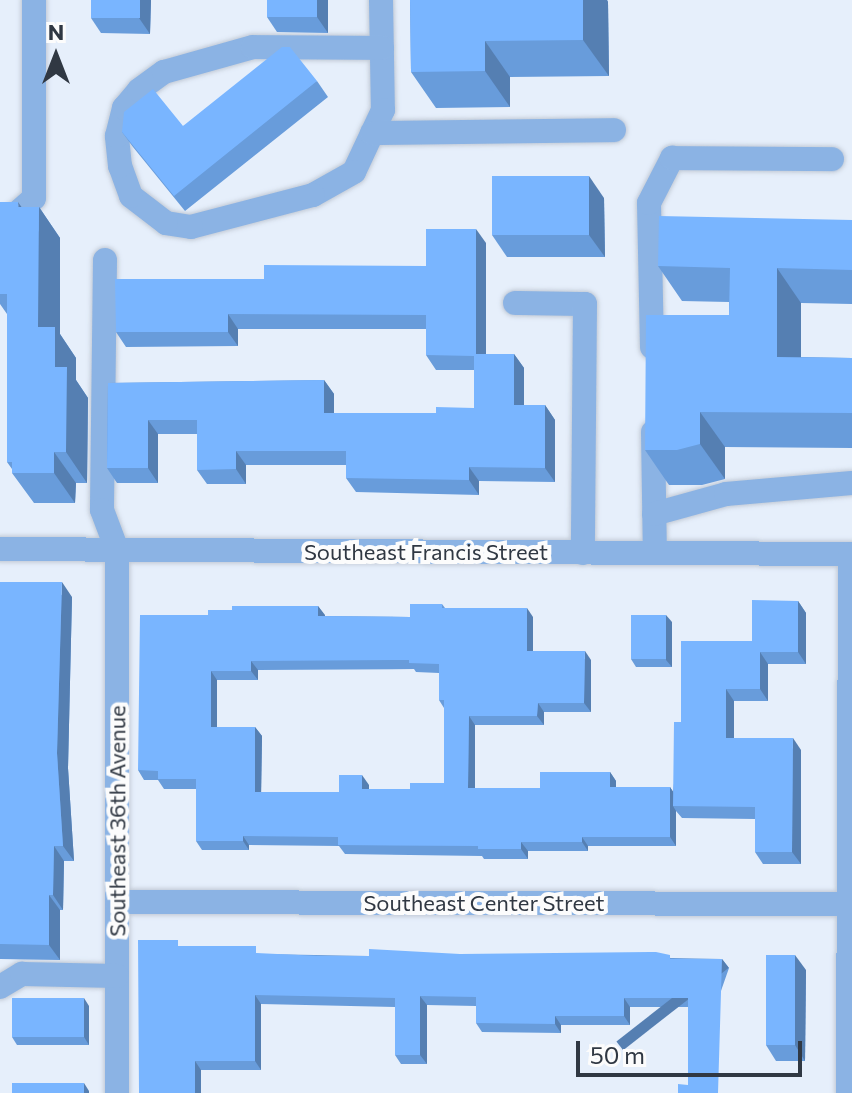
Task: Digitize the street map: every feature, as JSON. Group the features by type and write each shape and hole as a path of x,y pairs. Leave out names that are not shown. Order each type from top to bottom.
{"street":[{"path":"0,228 34,198 34,0"},
{"path":"381,0 382,48 383,110 354,172 313,195 191,227 166,223 131,196 120,166 117,136 124,108 139,90 164,72 253,47 382,48"},
{"path":"372,133 614,130"},
{"path":"652,374 649,203 672,158 832,159"},
{"path":"105,260 102,510 117,550"},
{"path":"515,303 585,304 583,553"},
{"path":"653,405 655,553"},
{"path":"654,514 726,494 852,483"},
{"name":"Southeast Francis Street","path":"0,549 851,554"},
{"name":"Southeast 36th Avenue","path":"117,550 117,1093"},
{"path":"848,1093 851,554"},
{"name":"Southeast Center Street","path":"117,902 851,904"},
{"path":"0,987 22,974 117,976"}],"building":[{"path":"91,0 140,0 140,18 91,18"},
{"path":"267,0 317,0 317,17 267,17"},
{"path":"410,0 583,0 583,40 485,41 485,71 411,72"},
{"path":"282,47 290,47 317,81 174,196 122,132 124,112 153,89 183,126"},
{"path":"492,176 589,176 589,235 492,235"},
{"path":"0,202 18,202 18,207 39,207 38,327 55,327 55,367 67,367 66,452 54,452 54,473 12,473 12,462 7,462 7,294 0,294"},
{"path":"659,216 852,220 852,270 777,268 777,357 852,358 852,413 700,412 700,444 677,450 645,450 646,315 729,315 730,268 658,266"},
{"path":"426,229 476,229 476,354 514,354 514,405 545,405 545,468 469,467 469,480 346,478 346,451 236,451 236,469 197,470 197,420 148,420 148,468 107,468 108,383 324,380 324,413 436,413 436,407 474,408 474,356 426,355 426,315 228,314 228,332 116,332 115,279 264,279 264,265 426,266"},
{"path":"0,582 62,582 57,753 63,846 54,846 53,895 49,895 49,945 0,944"},
{"path":"752,600 798,601 798,652 760,652 760,689 726,689 726,738 793,738 792,852 755,852 755,807 673,806 674,722 681,722 681,641 752,641"},
{"path":"410,604 442,604 442,608 527,608 527,651 585,651 584,703 538,703 537,716 469,716 468,788 540,788 540,772 610,772 610,787 670,787 670,837 582,837 582,842 521,842 521,849 338,845 338,837 243,836 243,841 196,841 196,779 158,779 158,771 138,770 140,615 208,615 208,610 232,610 232,606 318,606 318,616 410,617","holes":["409,660 409,663 439,664 439,700 444,700 444,783 410,783 410,789 362,789 362,775 339,775 339,792 255,792 255,727 211,727 211,671 251,671 251,661"]},
{"path":"631,615 666,615 666,659 631,659"},
{"path":"138,940 178,940 178,946 256,946 256,953 320,956 369,956 369,949 460,954 656,952 670,955 670,959 722,959 718,1093 678,1093 678,1084 688,1085 688,998 624,998 624,1016 555,1016 555,1024 476,1023 476,997 420,996 420,1055 395,1055 395,998 255,995 255,1061 195,1061 195,1093 139,1093"},
{"path":"766,955 795,955 795,1045 766,1045"},
{"path":"12,998 84,998 84,1037 12,1037"},
{"path":"12,1083 84,1083 84,1093 12,1093"}]}
